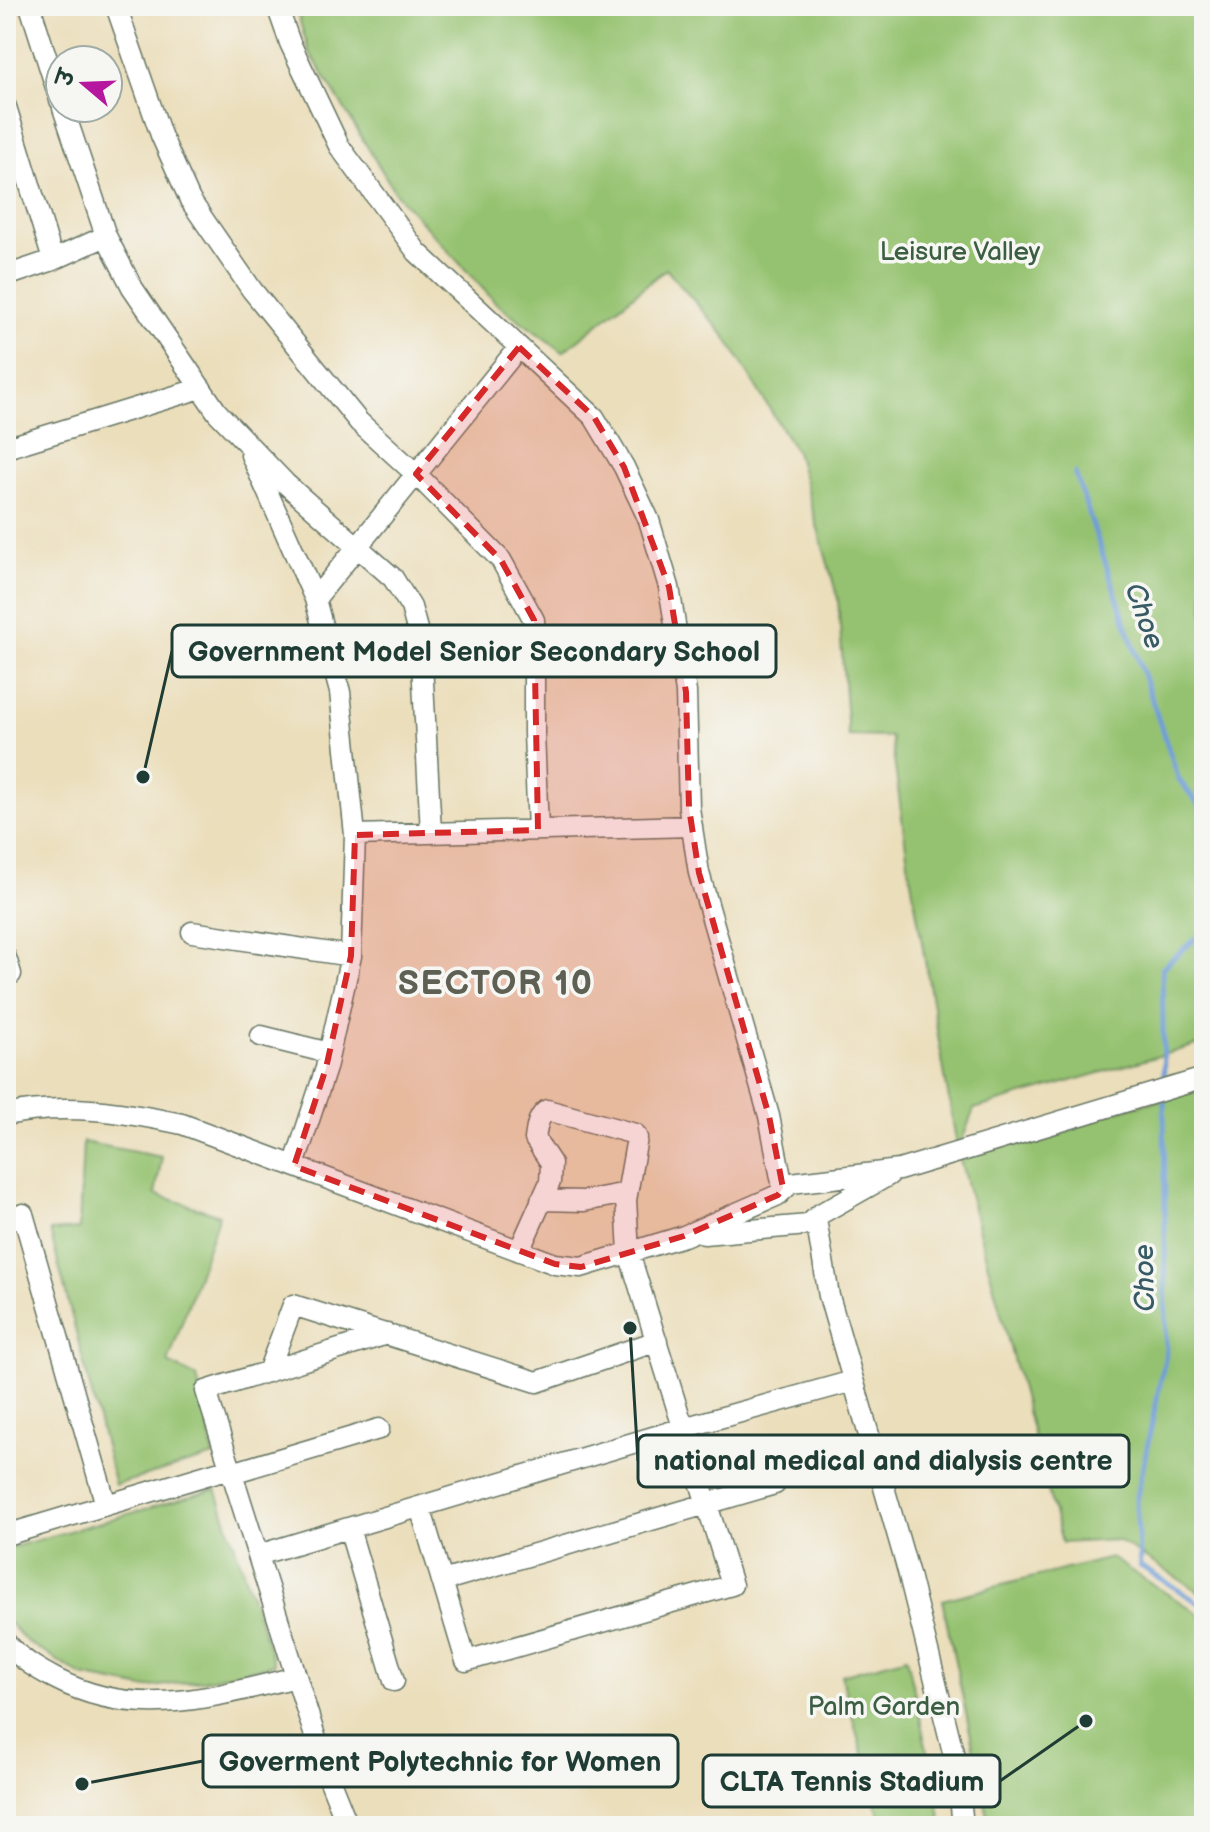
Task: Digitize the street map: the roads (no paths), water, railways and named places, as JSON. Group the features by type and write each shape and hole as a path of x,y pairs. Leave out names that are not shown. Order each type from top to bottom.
{"street":[{"path":"30,6 44,50"},
{"path":"116,6 161,135 190,200 252,290 359,422 416,474 501,560 534,620 538,830"},
{"path":"277,6 290,43 339,146 417,252 594,417 624,467 649,520 669,587 686,692 692,826 699,873 769,1116 793,1187 778,1213 806,1221"},
{"path":"6,107 53,260"},
{"path":"68,124 106,236 132,287 217,412 286,484 393,578 411,607 421,644 431,833"},
{"path":"6,276 53,260 106,236"},
{"path":"315,599 519,347"},
{"path":"6,448 201,388"},
{"path":"244,440 315,599 340,692 355,835 351,956 329,1053 294,1166"},
{"path":"355,835 692,826"},
{"path":"192,932 351,956"},
{"path":"261,1036 329,1053"},
{"path":"6,1115 28,1110 120,1111 182,1124 555,1264 581,1267 684,1236 793,1187 899,1170 1200,1079"},
{"path":"420,1507 466,1661 732,1585 629,1253 627,1193 637,1138 635,1134 547,1110 538,1119 535,1139 551,1163 548,1187 519,1251"},
{"path":"684,1236 806,1221 899,1170"},
{"path":"793,1187 820,1195 806,1221 908,1571 957,1768 963,1826"},
{"path":"541,1200 584,1201 627,1193"},
{"path":"6,1222 23,1214 106,1505"},
{"path":"268,1372 293,1305 537,1382 657,1341"},
{"path":"348,1826 326,1771 206,1391 387,1334"},
{"path":"258,1555 683,1428 853,1381"},
{"path":"6,1535 379,1429"},
{"path":"442,1581 775,1484"},
{"path":"349,1528 394,1681"},
{"path":"6,1643 23,1661 46,1674 116,1702 158,1703 220,1696 296,1677"}],"waterway":[{"name":"Choe","path":"1075,473 1179,780 1204,811"},
{"name":"Choe","path":"1164,1083 1162,968 1204,931"},
{"name":"Choe","path":"1164,1097 1166,1354 1136,1501 1140,1566 1204,1606"}],"place":[{"name":"Government Model Senior Secondary School","path":"143,777"},
{"name":"national medical and dialysis centre","path":"630,1328"},
{"name":"CLTA Tennis Stadium","path":"1086,1721"},
{"name":"Goverment Polytechnic for Women","path":"82,1784"}],"district":[{"name":"SECTOR 10","path":"496,983"}],"park label":[{"name":"Leisure Valley","path":"960,252"},
{"name":"Palm Garden","path":"884,1707"}]}
